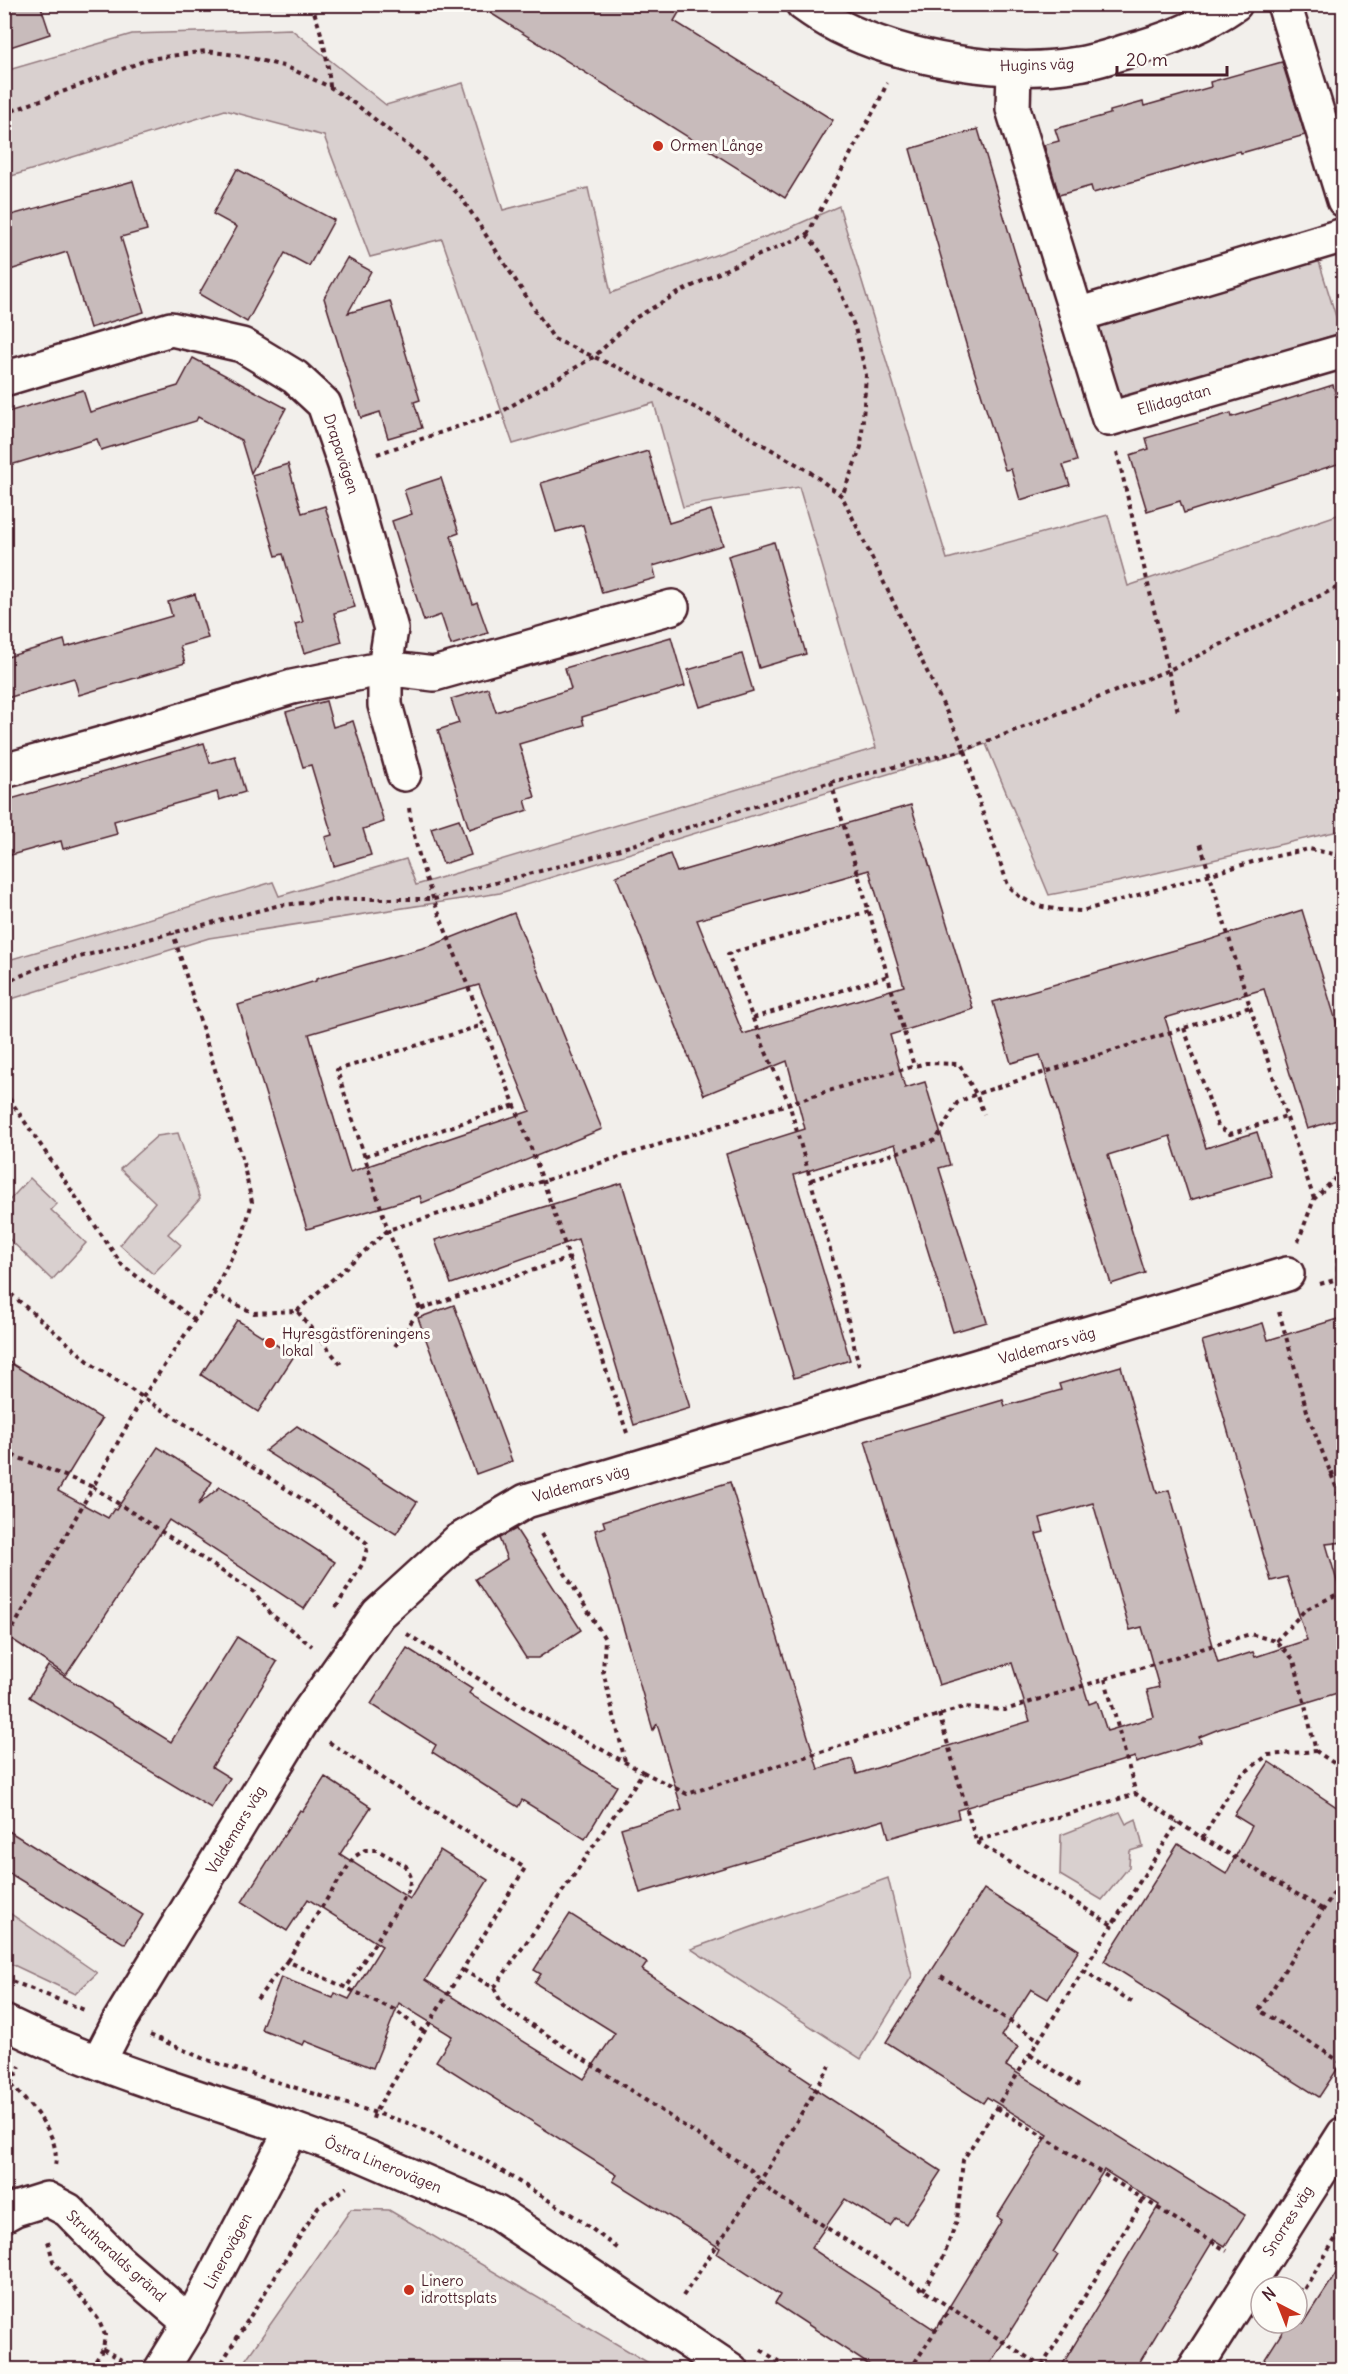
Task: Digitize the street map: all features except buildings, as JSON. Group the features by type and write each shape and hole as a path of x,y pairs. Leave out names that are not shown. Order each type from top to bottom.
{"street":[{"name":"Hugins väg","path":"803,4 838,26 897,49 968,65 1014,69 1078,64 1138,48 1182,34 1235,4"},
{"path":"1284,4 1344,200"},
{"path":"1014,69 1013,109 1109,419"},
{"path":"1077,315 1344,235"},
{"name":"Drapavägen","path":"4,379 171,329 242,345 295,377 324,404 345,465 390,629 385,668 385,705 404,774"},
{"name":"Ellidagatan","path":"1109,419 1344,351"},
{"path":"4,771 292,687 385,668 434,674 672,606"},
{"name":"Valdemars väg","path":"99,2061 125,2013 302,1723 378,1614 458,1541 526,1501 1279,1276"},
{"name":"Östra Linerovägen","path":"4,2022 34,2037 360,2154 497,2213 731,2370"},
{"name":"Linerovägen","path":"161,2370 190,2322 292,2129"},
{"name":"Snorres väg","path":"1194,2370 1344,2134"},
{"name":"Strutharalds gränd","path":"4,2215 46,2199 68,2210 118,2261 190,2322"}],"path":[{"path":"311,4 322,30 329,66 330,87"},
{"path":"4,114 149,58 206,51 243,56 287,67 330,87 358,106 419,154 461,197 554,339 595,356 741,432 810,472 842,496 965,750 980,806 1008,885 1020,897 1038,906 1082,911 1263,859 1309,849 1344,856"},
{"path":"345,465 501,412 595,356 635,318 682,291 733,266 807,235 886,84"},
{"path":"807,235 823,255 835,278 855,328 866,375 861,447 842,496"},
{"path":"1109,419 1178,712"},
{"path":"4,983 41,967 280,905 350,899 434,899 601,855 831,783 965,750 1169,670 1344,584"},
{"path":"404,774 413,834 434,899 544,1181 638,1468"},
{"path":"831,783 914,1066"},
{"path":"1200,843 1250,1007 1314,1199"},
{"path":"867,1399 839,1282 789,1103 728,954 869,911"},
{"path":"4,1644 143,1397 213,1293 243,1235 252,1202 241,1154 173,933"},
{"path":"753,1018 888,976"},
{"path":"811,1180 936,1140 957,1103 976,1094 1250,1007"},
{"path":"420,1309 388,1230 337,1070 483,1025"},
{"path":"1184,1028 1218,1126 1230,1134 1286,1116"},
{"path":"213,1293 254,1313 297,1311 388,1230 789,1103 926,1063 959,1064 984,1114"},
{"path":"4,1091 122,1265 195,1320"},
{"path":"365,1156 515,1106"},
{"path":"1344,1170 1314,1199 1279,1276 1309,1418 1344,1508"},
{"path":"1317,1285 1338,1279 1336,1246"},
{"path":"395,1346 420,1309 568,1258"},
{"path":"4,1288 93,1366 349,1528 368,1544 363,1563 329,1618"},
{"path":"297,1311 342,1366"},
{"path":"4,1452 93,1487 254,1592 272,1615 312,1646 317,1637"},
{"path":"4,1466 10,1455"},
{"path":"1330,1474 1344,1470"},
{"path":"526,1501 533,1520 605,1639 603,1671 625,1762"},
{"path":"1276,1641 1305,1610 1344,1591"},
{"path":"378,1614 527,1709 687,1794 939,1714 964,1707 1005,1710 1250,1634 1276,1641 1294,1660 1316,1751"},
{"path":"1105,1679 1136,1794 1202,1838 1324,1910"},
{"path":"939,1714 976,1841 1112,1925"},
{"path":"217,2370 318,2206 349,2185 375,2112 525,1868 389,1783 302,1723"},
{"path":"1202,1838 1240,1776 1268,1755 1316,1751 1344,1770"},
{"path":"494,1988 643,1772"},
{"path":"976,1841 1136,1794"},
{"path":"923,2290 943,2258 957,2220 963,2160 1178,1822"},
{"path":"257,1999 287,1961 354,1857 365,1850 377,1850 406,1866 411,1877 408,1892 346,1988"},
{"path":"1344,1877 1259,2010 1344,2064"},
{"path":"287,1961 395,2010 424,2032"},
{"path":"463,1970 494,1988 503,2006 751,2170 770,2191 1047,2370"},
{"path":"1083,1970 1132,2002"},
{"path":"941,1976 1039,2040"},
{"path":"147,2034 152,2025"},
{"path":"1030,2055 1079,2086"},
{"path":"683,2297 761,2180 830,2066"},
{"path":"996,2108 1257,2270"},
{"path":"1042,2366 1144,2199"},
{"path":"1309,2281 1344,2225"},
{"path":"910,2370 950,2308"},
{"path":"103,2349 137,2370"}],"shaded area":[{"path":"291,29 386,105 463,83 503,210 588,188 611,293 787,229 839,206 947,559 1108,515 1128,586 1343,513 1343,830 1117,882 1049,895 986,744 500,893 209,938 5,1001 5,961 273,882 279,896 406,859 416,885 876,748 799,487 683,507 654,403 513,444 442,239 370,257 324,136 225,110 5,178 5,71 132,34"},
{"path":"1317,255 1341,333 1118,400 1095,321"},
{"path":"178,1133 200,1199 168,1234 181,1245 153,1274 120,1245 155,1202 120,1169 157,1136"},
{"path":"30,1178 57,1204 51,1210 86,1243 52,1280 5,1235 5,1205"},
{"path":"1120,1812 1126,1824 1136,1819 1143,1847 1130,1851 1129,1867 1102,1900 1060,1875 1061,1835"},
{"path":"888,1878 912,1976 861,2059 691,1949"},
{"path":"4,1910 97,1973 75,1994 5,1961"},
{"name":"Linero idrottsplats","path":"351,2209 389,2210 659,2369 239,2369"}],"place":[{"name":"Ormen Långe","path":"658,146"},
{"name":"Hyresgästföreningens lokal","path":"270,1343"},
{"name":"Linero idrottsplats","path":"409,2290"}]}
